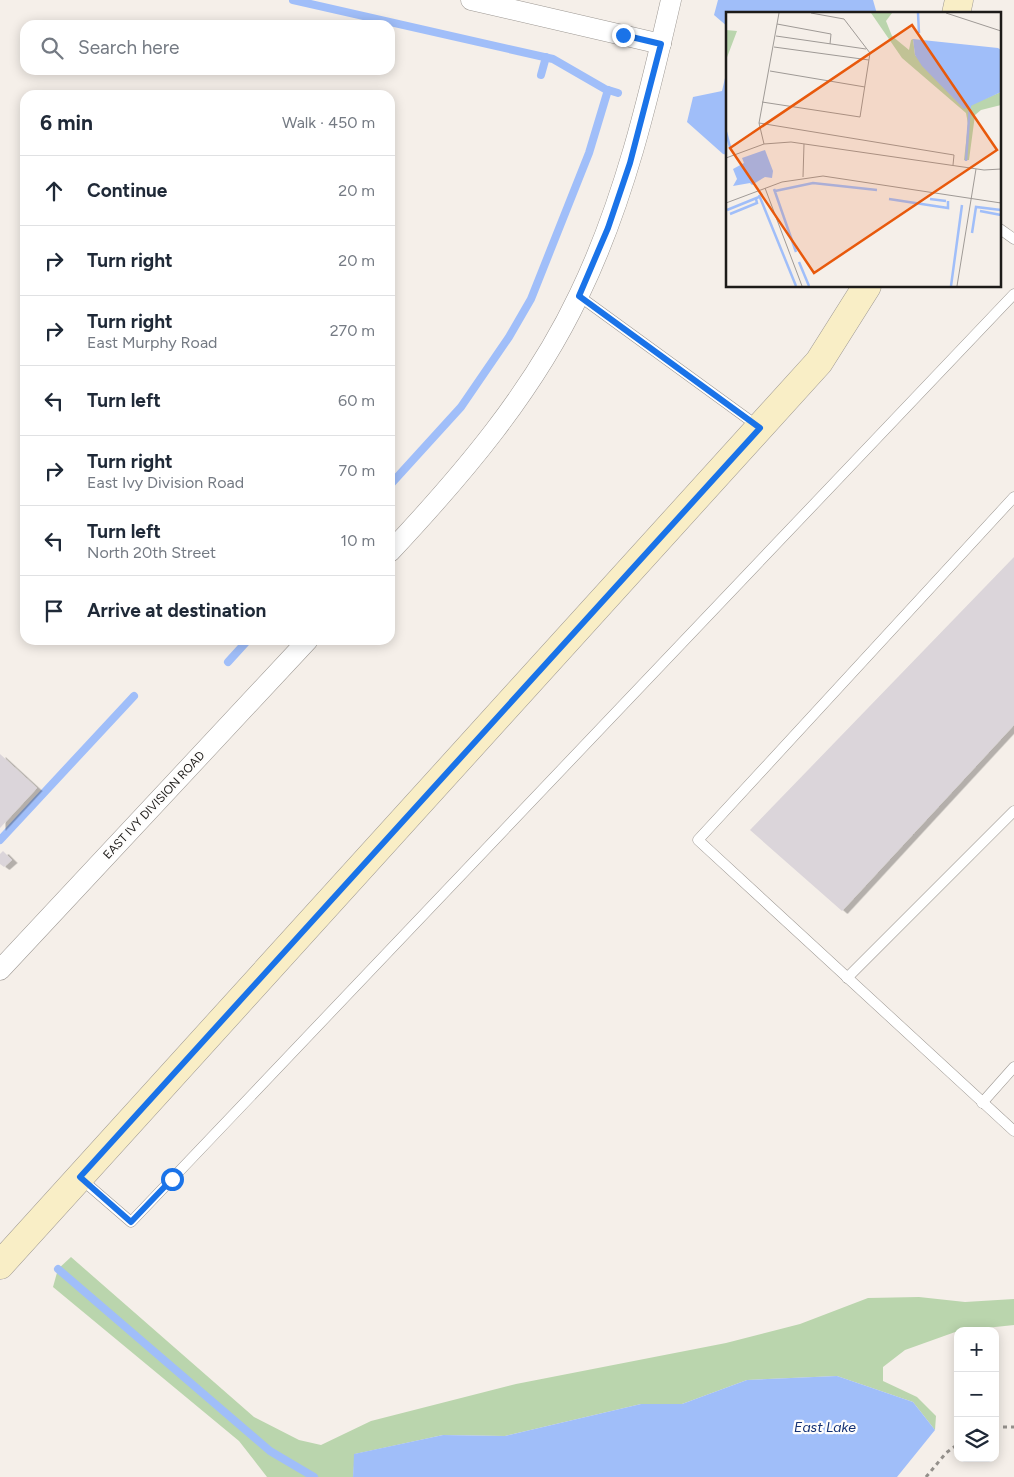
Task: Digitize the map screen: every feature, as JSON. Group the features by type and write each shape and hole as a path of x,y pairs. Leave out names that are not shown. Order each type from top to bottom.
{"street":[{"path":"471,0 661,44"},
{"path":"395,547 472,462 509,412 546,356 579,296 608,228 630,163 671,0"},
{"path":"0,1265 819,362 866,288"},
{"name":"EAST IVY DIVISION ROAD","path":"0,970 303,645"}],"lane":[{"path":"1002,230 1014,239"},
{"path":"80,1177 131,1222 1014,294"},
{"path":"579,296 760,428"},
{"path":"1014,497 698,840 1014,1131"},
{"path":"847,978 1014,811"},
{"path":"982,1103 1014,1067"}],"path":[{"path":"999,1427 1014,1427"},
{"path":"926,1477 946,1453 954,1447"}],"green space":[{"path":"71,1257 254,1417 299,1440 321,1445 371,1421 516,1384 726,1343 800,1324 868,1298 919,1297 965,1302 1014,1299 1014,1325 954,1327 954,1332 905,1350 883,1367 883,1381 917,1397 936,1416 935,1430 913,1402 837,1376 747,1380 682,1404 641,1404 505,1436 443,1435 355,1454 353,1477 267,1477 239,1441 53,1287 58,1269"}],"water":[{"path":"718,0 873,0 876,12 726,12 726,25 714,15"},
{"path":"726,74 726,155 687,122 693,97 722,91"},
{"name":"East Lake","path":"837,1376 913,1402 935,1430 897,1477 353,1477 354,1454 443,1435 505,1436 641,1404 682,1404 747,1380"}],"building":[{"path":"1014,557 1014,725 842,911 750,830"},
{"path":"0,754 37,788 0,828"},
{"path":"3,851 12,860 4,867 0,864 0,854"}],"waterway":[{"path":"293,0 381,20"},
{"path":"395,23 553,59 605,89 618,93"},
{"path":"541,75 546,57"},
{"path":"395,480 461,407 509,337 531,299 589,153 608,90"},
{"path":"228,662 243,645"},
{"path":"0,840 134,696"},
{"path":"58,1269 270,1451 314,1477"}],"route":[{"path":"172,1179 131,1222 80,1177 760,428 579,296 608,228 630,163 661,44 623,35"}]}
